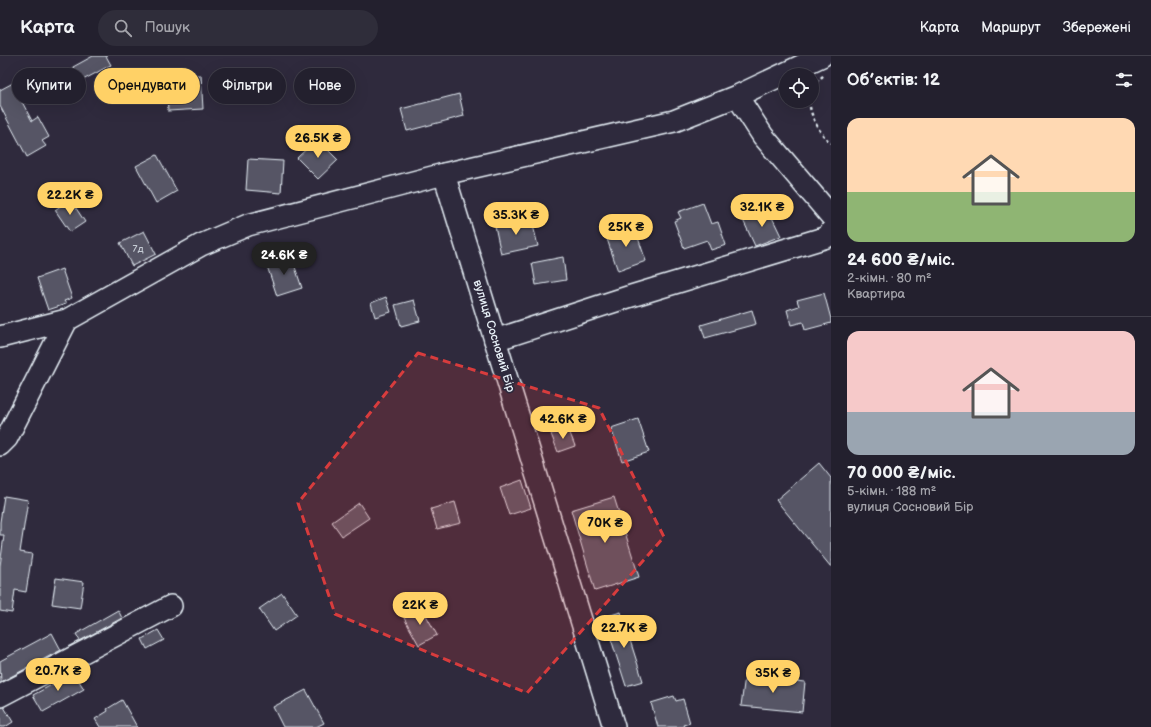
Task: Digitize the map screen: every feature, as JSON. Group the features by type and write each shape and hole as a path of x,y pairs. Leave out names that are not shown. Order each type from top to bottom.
{"street":[{"path":"0,337 67,320 201,245 248,225 444,174 674,121 736,96 824,64"},
{"path":"736,96 763,136 831,216"},
{"name":"вулиця Сосновий Бір","path":"444,174 614,727"},
{"path":"495,340 635,295 827,237 831,231"},
{"path":"0,445 7,438 67,320"},
{"path":"0,696 171,606"}],"path":[{"path":"819,73 824,64"},
{"path":"811,108 814,122 825,138 831,143"}],"highlighted area":[{"path":"418,353 599,408 664,537 527,693 335,614 298,503"}],"building":[{"path":"93,56 106,56 111,65 105,68 94,68 94,74 86,78 86,68 73,67"},
{"path":"200,75 203,109 168,111 168,104 200,104"},
{"path":"12,84 12,104 23,104 32,121 38,117 49,137 42,141 46,146 27,157 0,106 0,90"},
{"path":"459,94 464,116 407,131 401,109"},
{"path":"317,139 338,160 318,179 297,158"},
{"path":"157,155 177,191 156,203 136,166"},
{"path":"248,159 283,161 281,193 246,190"},
{"path":"70,199 85,222 70,232 55,210"},
{"path":"703,203 711,224 718,222 726,245 711,250 707,240 684,248 674,221 681,218 678,212"},
{"path":"768,209 781,236 755,246 743,220"},
{"path":"531,217 538,246 501,254 495,226"},
{"path":"634,226 646,261 618,271 606,236"},
{"path":"144,231 156,254 132,266 120,243"},
{"path":"291,255 302,288 277,296 266,263"},
{"path":"563,257 566,280 536,285 532,263"},
{"path":"62,269 72,298 64,301 66,304 48,310 37,278"},
{"path":"824,293 831,323 805,330 803,322 791,325 787,310 799,306 797,300"},
{"path":"386,297 391,312 375,317 371,303"},
{"path":"414,300 420,321 401,326 395,305"},
{"path":"752,310 756,324 705,338 701,325"},
{"path":"638,419 649,452 622,461 611,428"},
{"path":"568,428 575,446 558,452 551,434"},
{"path":"819,463 831,478 831,567 776,500"},
{"path":"522,480 531,508 509,515 500,488"},
{"path":"4,496 28,500 20,552 32,554 26,592 15,590 12,613 0,611 0,566 4,535 0,535 0,522"},
{"path":"614,497 639,577 595,591 571,510"},
{"path":"455,502 461,523 437,529 431,509"},
{"path":"359,503 369,518 342,536 332,522"},
{"path":"56,578 84,582 80,608 52,604"},
{"path":"282,593 297,615 274,631 259,609"},
{"path":"422,608 437,635 419,645 404,618"},
{"path":"118,610 122,618 80,641 76,634"},
{"path":"621,612 643,681 626,686 604,617"},
{"path":"158,630 164,640 147,649 142,639"},
{"path":"52,633 61,650 1,682 0,661"},
{"path":"74,673 84,689 43,712 33,695"},
{"path":"745,676 805,682 802,712 741,706"},
{"path":"306,690 324,723 316,727 283,727 273,707"},
{"path":"674,696 676,701 683,699 690,723 683,725 684,727 658,727 651,703"},
{"path":"122,700 137,727 100,727 95,719 108,711 107,709"},
{"path":"4,707 13,722 5,727 0,727 0,708"}]}
